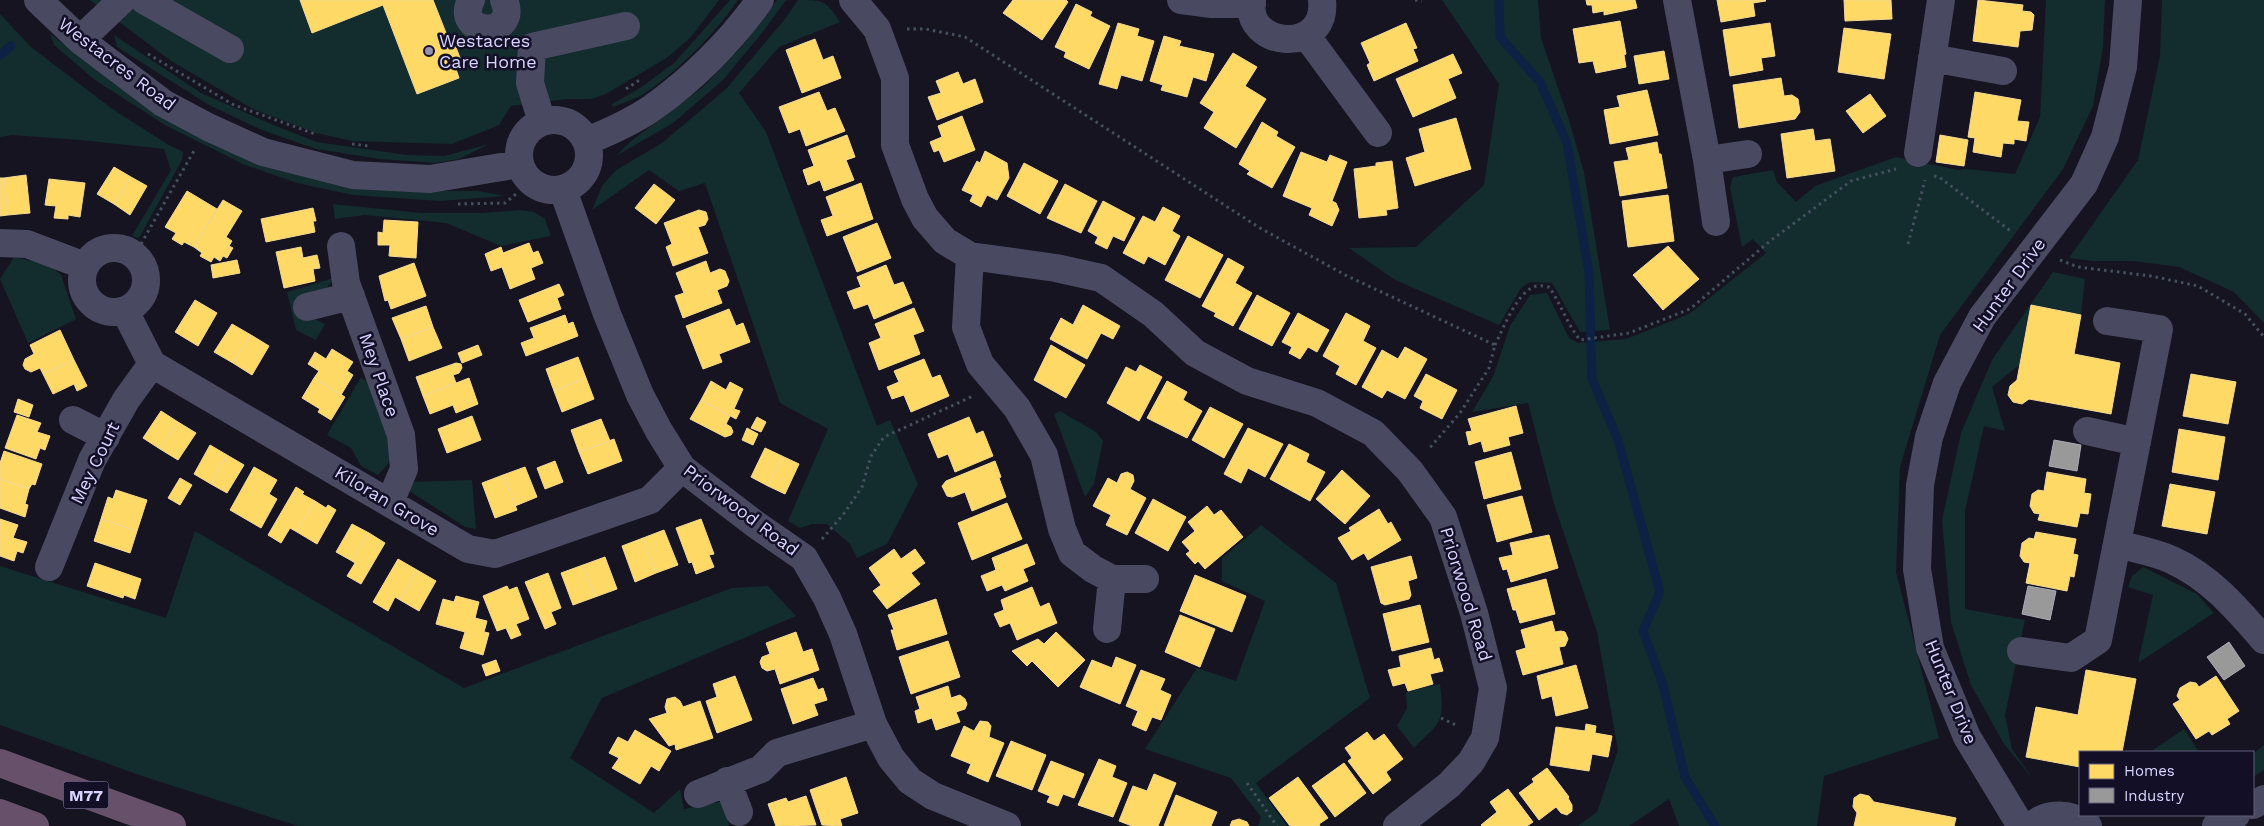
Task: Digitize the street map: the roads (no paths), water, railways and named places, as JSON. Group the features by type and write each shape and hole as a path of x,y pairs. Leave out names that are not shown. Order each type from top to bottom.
{"highway":[{"name":"M77","path":"0,763 172,826"},
{"path":"0,813 35,826"}],"street":[{"name":"Westacres Road","path":"38,0 80,40 164,103 208,127 263,152 353,175 430,180 520,164"},
{"path":"80,40 122,0"},
{"path":"144,0 230,49"},
{"path":"471,0 468,12 477,27 489,29 500,24 504,10"},
{"path":"587,141 611,131 652,109 711,58 760,0"},
{"name":"Priorwood Road","path":"853,0 876,29 895,78 895,145 915,199 925,218 945,241 970,256 1056,268 1101,278 1153,314 1195,353 1247,381 1317,403 1373,433 1410,471 1443,517 1474,613 1493,688 1486,738 1471,762 1449,785 1397,826"},
{"path":"1181,0 1212,4 1252,2 1257,23 1265,32 1282,40 1294,40 1306,35 1319,22 1323,10 1322,0"},
{"path":"1677,0 1707,160 1716,222"},
{"path":"1910,162 1932,58 1941,0"},
{"name":"Hunter Drive","path":"2021,826 1967,737 1930,648 1917,569 1920,485 1929,437 1947,383 1982,317 2084,184 2106,137 2123,67 2128,0"},
{"path":"504,10 532,47 530,83 542,122"},
{"path":"532,47 626,26"},
{"path":"1306,35 1378,133"},
{"path":"1932,58 2003,71"},
{"path":"563,121 573,125 587,141 590,153 588,165 583,176 574,185 563,190 552,191 531,183 524,174 520,164 518,154 525,134 532,127 542,122 563,121"},
{"path":"1707,160 1748,154"},
{"name":"Priorwood Road","path":"563,190 607,314 640,395 658,431 682,468 755,524 804,558 827,598 842,634 873,724 891,758 910,780 933,796 1007,826"},
{"path":"0,243 27,244 85,266"},
{"name":"Mey Place","path":"341,246 346,283 400,435 404,469 390,502"},
{"path":"110,248 120,248 133,254 144,267 147,277 146,288 142,298 125,311 114,313 103,311 87,297 83,287 82,276 85,266 100,251 110,248"},
{"path":"970,256 966,327 980,364 1017,408 1044,455 1062,529 1072,552 1093,569 1112,579 1145,580"},
{"path":"307,307 351,296"},
{"path":"125,311 152,364"},
{"path":"2021,651 2071,658 2098,640 2158,329 2107,321"},
{"name":"Kiloran Grove","path":"152,364 468,549 495,554 650,500 682,468"},
{"name":"Mey Court","path":"49,567 92,460 126,400 152,364"},
{"path":"73,420 106,436"},
{"path":"2087,430 2137,442"},
{"path":"2117,544 2171,559 2206,579 2231,602 2264,640"},
{"path":"1107,629 1112,579"},
{"path":"698,794 760,769 777,753 873,724"},
{"path":"727,781 739,812"},
{"path":"2032,826 2047,817 2061,815 2074,818 2088,826"},
{"path":"2216,826 2234,816"}],"waterway":[{"path":"1499,0 1500,37 1540,82 1567,143 1589,273 1592,379 1618,440 1660,592 1643,631 1663,685 1685,777 1715,826"},
{"path":"0,55 11,46"}],"place":[{"name":"Westacres Care Home","path":"429,51"}]}
